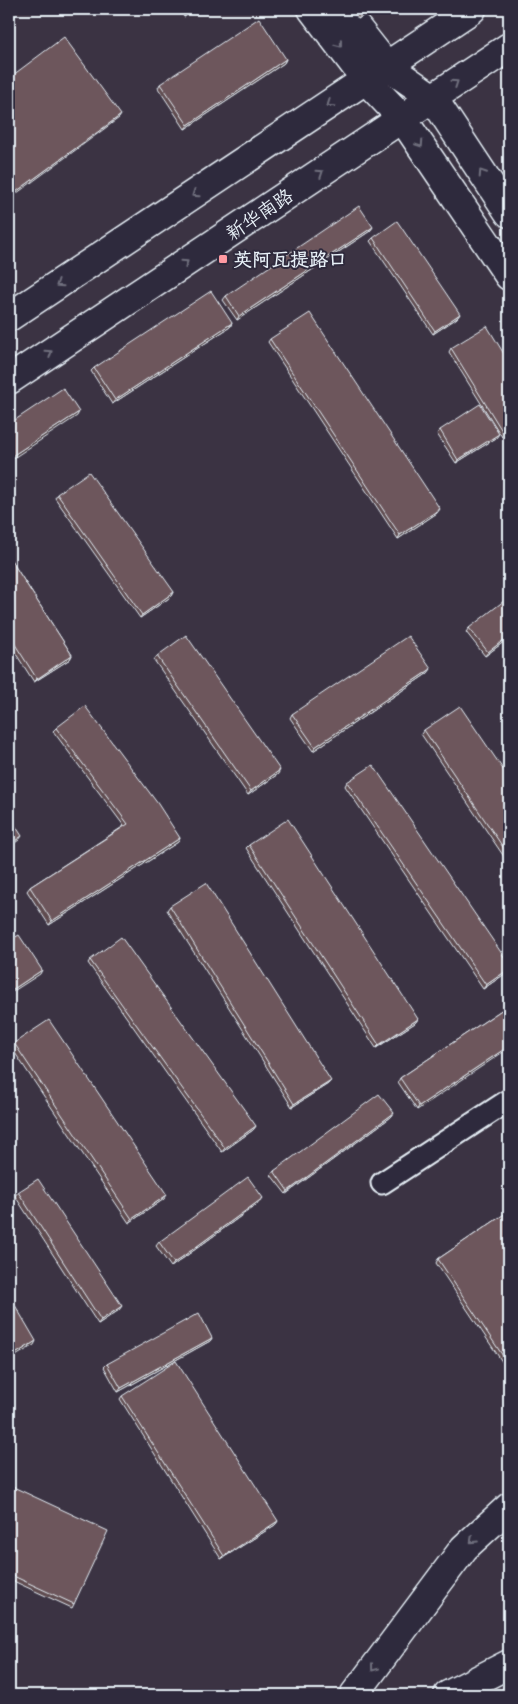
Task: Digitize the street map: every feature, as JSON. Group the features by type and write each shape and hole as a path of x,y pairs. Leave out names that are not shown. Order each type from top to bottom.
{"main road":[{"path":"312,9 377,73 433,98 509,213"},
{"path":"342,9 402,118 509,276"},
{"path":"9,317 472,9"},
{"name":"新华南路","path":"9,380 509,47"},
{"path":"354,1695 464,1548 509,1507"},
{"path":"448,1695 509,1664"}],"street":[{"path":"382,1183 509,1100"}],"building":[{"path":"184,9 193,9 186,13"},
{"path":"357,9 371,9 361,15"},
{"path":"259,18 286,59 188,125 160,84"},
{"path":"64,37 121,115 9,197 9,78"},
{"path":"359,206 373,227 239,316 226,296"},
{"path":"397,221 460,314 435,331 373,238"},
{"path":"211,291 232,323 115,400 94,368"},
{"path":"310,313 440,509 400,535 270,339"},
{"path":"487,326 509,362 509,431 504,434 451,348"},
{"path":"63,388 79,412 9,458 9,424"},
{"path":"480,404 499,434 458,460 440,430"},
{"path":"89,472 174,592 142,615 57,494"},
{"path":"9,557 72,655 37,679 9,635"},
{"path":"509,597 509,636 488,652 469,628"},
{"path":"186,635 280,770 251,791 157,656"},
{"path":"408,636 431,669 315,747 292,714"},
{"path":"85,706 158,804 180,838 52,921 30,887 128,824 56,728"},
{"path":"460,706 509,778 509,856 424,730"},
{"path":"373,765 509,964 509,969 486,985 347,782"},
{"path":"9,816 22,836 9,845"},
{"path":"288,819 418,1019 379,1045 249,845"},
{"path":"206,883 331,1081 294,1104 170,906"},
{"path":"19,935 42,970 9,992 9,941"},
{"path":"121,937 256,1126 225,1148 90,960"},
{"path":"509,1005 509,1046 419,1106 400,1078"},
{"path":"49,1020 167,1195 132,1219 14,1043"},
{"path":"379,1094 394,1113 288,1191 274,1171"},
{"path":"248,1177 263,1198 174,1263 159,1242"},
{"path":"38,1179 122,1306 101,1320 18,1192"},
{"path":"509,1211 509,1365 438,1259"},
{"path":"9,1295 36,1341 9,1358"},
{"path":"199,1313 212,1338 121,1388 107,1364"},
{"path":"176,1361 278,1521 224,1556 122,1396"},
{"path":"9,1485 108,1531 74,1604 9,1574"}],"place":[{"name":"英阿瓦提路口","path":"223,259"}]}
